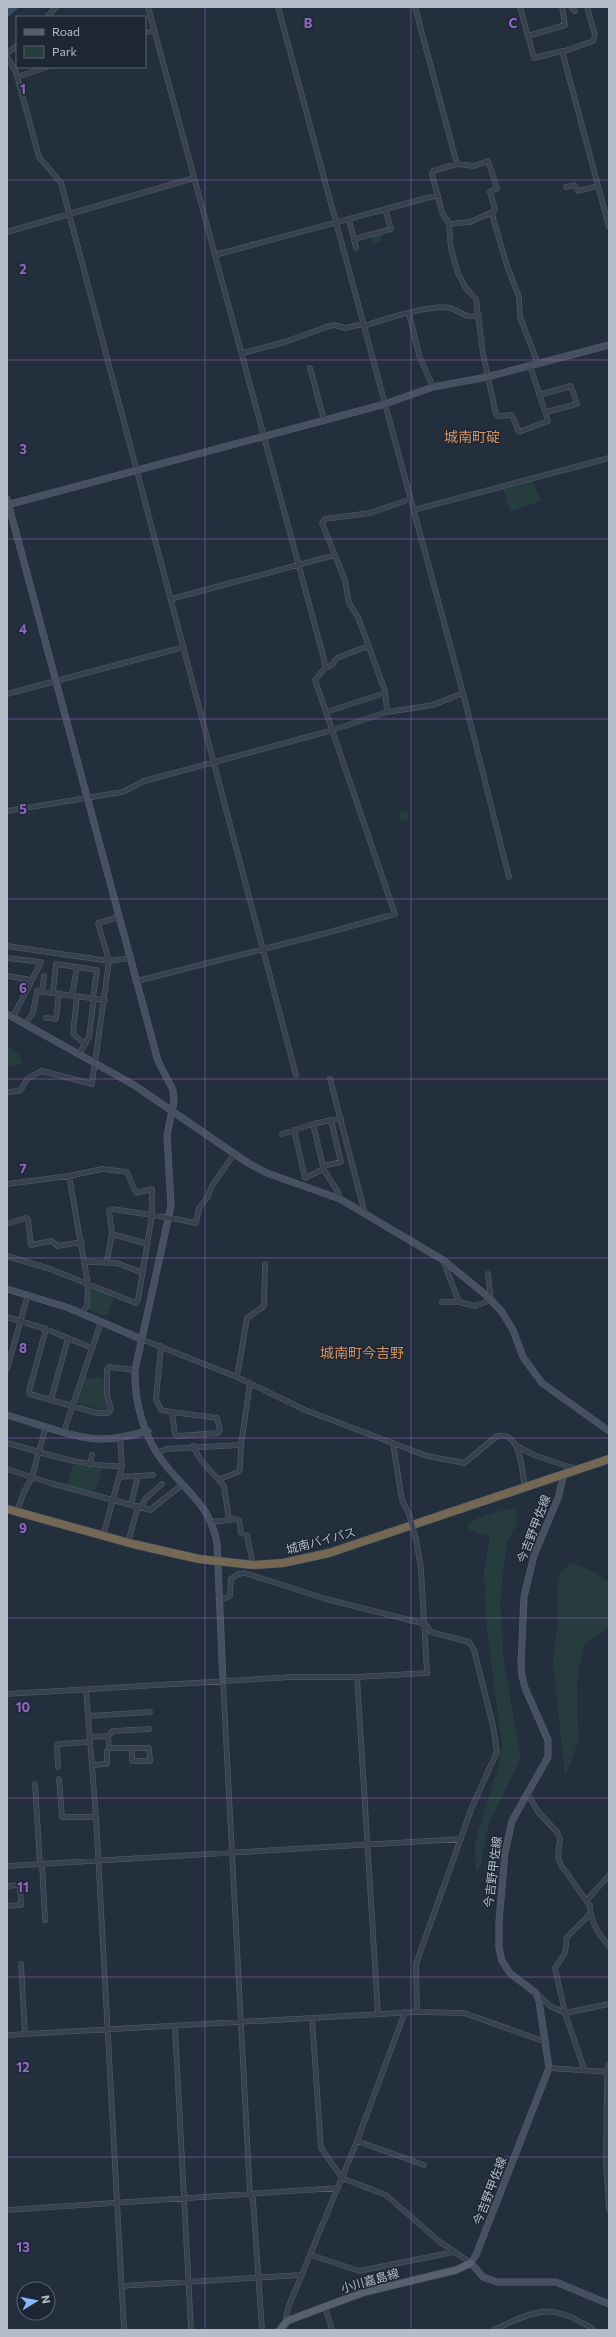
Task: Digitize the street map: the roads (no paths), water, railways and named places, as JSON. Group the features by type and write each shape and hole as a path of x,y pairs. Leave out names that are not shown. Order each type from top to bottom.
{"highway":[{"name":"城南バイパス","path":"7,1509 128,1543 181,1556 218,1562 253,1565 283,1563 329,1553 609,1459"}],"main road":[{"name":"小川嘉島線","path":"285,2322 365,2292 456,2270 471,2263"},
{"path":"280,2330 285,2322"}],"street":[{"path":"49,16 56,7"},
{"path":"148,7 299,565 325,668"},
{"path":"278,7 463,693 510,877"},
{"path":"415,7 457,164"},
{"path":"520,7 534,58 562,52 593,41 595,35 587,7"},
{"path":"528,36 565,25 562,7"},
{"path":"570,7 575,11"},
{"path":"146,33 154,30"},
{"path":"7,53 16,47"},
{"path":"562,52 609,227"},
{"path":"7,57 13,64 39,157 61,183 68,215 184,647 262,950 296,1075"},
{"path":"17,77 44,68"},
{"path":"449,224 470,222 492,214 495,209 490,192 497,188 488,162 474,166 457,164 432,172 445,219 449,224 451,249 458,273 466,287 475,296 487,377 496,414 499,416 512,415 520,432 548,422 530,366"},
{"path":"7,232 194,178"},
{"path":"566,187 574,185 578,191 598,186"},
{"path":"215,255 438,195"},
{"path":"354,238 391,229 385,209"},
{"path":"492,214 507,266 518,294 520,317 538,364"},
{"path":"349,219 356,248"},
{"path":"242,356 243,353 285,342 334,325 346,328 364,325 409,313 450,308 466,317 479,315"},
{"path":"409,313 418,355 433,387"},
{"path":"262,2330 260,2277 253,2199 250,2195 217,1543 212,1522 199,1501 157,1453 137,1401 135,1370 169,1220 171,1193 167,1157 167,1135 174,1102 173,1090 158,1061 8,502 136,470 385,404 433,387 487,377 609,345"},
{"path":"310,368 324,420"},
{"path":"539,395 571,386 577,404 546,412"},
{"path":"414,510 609,458"},
{"path":"387,712 385,693 358,617 349,603 345,580 323,521 370,513 411,499"},
{"path":"171,599 335,555"},
{"path":"137,981 262,950 395,914 315,680 325,668 332,665 337,658 368,646"},
{"path":"7,694 184,647"},
{"path":"326,712 385,693"},
{"path":"7,811 123,792 144,781 333,730 387,712 433,705 463,693"},
{"path":"7,1092 20,1091 28,1078 42,1071 92,1084 105,1000 109,961 98,923 119,917"},
{"path":"7,946 109,961 130,958"},
{"path":"7,958 41,962 32,980 10,1015 173,1109 235,1153 267,1173 340,1199 366,1216 443,1260 491,1300 502,1312 513,1330 523,1357 542,1383 609,1431"},
{"path":"52,992 56,964 97,970 90,1031 79,1054"},
{"path":"77,967 73,1034 85,1044"},
{"path":"7,976 32,980"},
{"path":"42,992 44,976"},
{"path":"25,1024 33,1013 35,994 37,991 105,1000"},
{"path":"46,1018 56,1019 59,993"},
{"path":"330,1079 366,1216"},
{"path":"282,1134 313,1124 341,1118"},
{"path":"294,1130 305,1178 323,1168 341,1162 331,1120"},
{"path":"313,1124 323,1168 338,1192 340,1199"},
{"path":"107,1261 112,1234 109,1210 112,1209 196,1223 199,1208 207,1198 213,1184 235,1153"},
{"path":"7,1184 69,1176 102,1169 127,1172 136,1193 152,1189 152,1215 148,1244 138,1300 136,1303 50,1269 7,1256"},
{"path":"69,1176 86,1262 88,1284 87,1306 81,1313"},
{"path":"7,1224 25,1218 28,1219 31,1245 51,1242 58,1246 82,1242"},
{"path":"112,1234 148,1244"},
{"path":"443,1260 459,1302"},
{"path":"86,1262 107,1261 118,1263 143,1273"},
{"path":"237,1377 247,1318 264,1306 265,1264"},
{"path":"488,1274 491,1300"},
{"path":"7,1289 28,1294 81,1313 216,1370 237,1377 305,1410 427,1456 460,1464 497,1436 508,1436 513,1439 517,1446 525,1487"},
{"path":"7,1369 28,1294"},
{"path":"442,1302 459,1302 475,1306 491,1300"},
{"path":"7,1317 46,1329 92,1348"},
{"path":"64,1431 101,1322"},
{"path":"46,1329 28,1391 30,1394 96,1413 108,1413 110,1409 107,1395 107,1369 109,1367 135,1370"},
{"path":"51,1400 68,1338"},
{"path":"161,1346 156,1399 161,1410 217,1418 220,1430 218,1433 177,1436 172,1412"},
{"path":"220,1479 238,1472 240,1469 241,1445 250,1383"},
{"path":"7,1415 94,1439 120,1438 148,1430"},
{"path":"17,1512 23,1494 32,1477 46,1426"},
{"path":"103,1536 122,1466 120,1438"},
{"path":"7,1443 90,1465 122,1466"},
{"path":"7,1694 292,1677 357,1677 427,1672 425,1624 421,1598 421,1569 416,1538 409,1514 402,1500 393,1443"},
{"path":"157,1453 166,1449 193,1446 241,1445"},
{"path":"193,1446 200,1459 220,1479 224,1486 229,1520"},
{"path":"517,1446 534,1455 569,1468 582,1468"},
{"path":"90,1465 92,1455"},
{"path":"7,1469 140,1507 153,1509 183,1484"},
{"name":"今吉野甲佐線","path":"471,2263 479,2248 549,2068 546,2042 536,1993 510,1973 502,1961 498,1948 500,1901 507,1839 516,1811 546,1762 549,1746 525,1688 522,1676 521,1664 524,1597 534,1555 558,1498 564,1474"},
{"path":"119,1477 153,1475"},
{"path":"131,1504 138,1476"},
{"path":"128,1543 140,1507 145,1500 162,1484"},
{"path":"212,1522 239,1520 241,1533 247,1535 253,1565"},
{"path":"219,1601 230,1596 231,1579 238,1574 245,1574 326,1599 425,1624 431,1632 469,1642 474,1650 497,1752 472,1807 416,1964 417,2012"},
{"path":"357,1677 378,2014"},
{"path":"86,1690 96,1817 106,2029 124,2330"},
{"path":"88,1716 150,1712"},
{"path":"58,1767 57,1745 59,1744 108,1736 113,1731 149,1729"},
{"path":"108,1736 109,1748 132,1748 149,1748 150,1761 132,1761 132,1748"},
{"path":"92,1765 107,1764 107,1751"},
{"path":"59,1779 62,1817 96,1817"},
{"path":"36,1784 45,1920"},
{"path":"527,1793 539,1813 557,1832 560,1839 558,1858 561,1865 587,1900 590,1906 590,1914 600,1937 609,1946"},
{"path":"7,1866 232,1851 368,1846 461,1839"},
{"path":"587,1900 609,1875"},
{"path":"7,1886 20,1885 21,1905 7,1906"},
{"path":"584,2069 565,2013 555,1968 565,1953 567,1937 590,1914"},
{"path":"21,1964 25,2034"},
{"path":"536,1993 550,2006 565,2013 609,2004"},
{"path":"285,2322 288,2308 357,2141 405,2012"},
{"path":"7,2035 417,2012 464,2013 546,2042"},
{"path":"312,2018 322,2148 342,2178 386,2195 454,2252 471,2263 483,2276 497,2282 556,2282 609,2304"},
{"path":"175,2026 191,2330"},
{"path":"609,2064 606,2162 609,2209"},
{"path":"549,2068 584,2069 608,2072"},
{"path":"357,2141 424,2165"},
{"path":"7,2210 338,2188"},
{"path":"311,2255 359,2271 454,2252"},
{"path":"392,2265 397,2284"},
{"path":"121,2286 301,2275"},
{"path":"325,2307 332,2330"},
{"path":"493,2330 529,2313 552,2311 572,2316 593,2330"}],"waterway":[{"path":"7,13 14,7"}],"district":[{"name":"城南町碇","path":"472,437"},
{"name":"城南町今吉野","path":"362,1353"}]}
